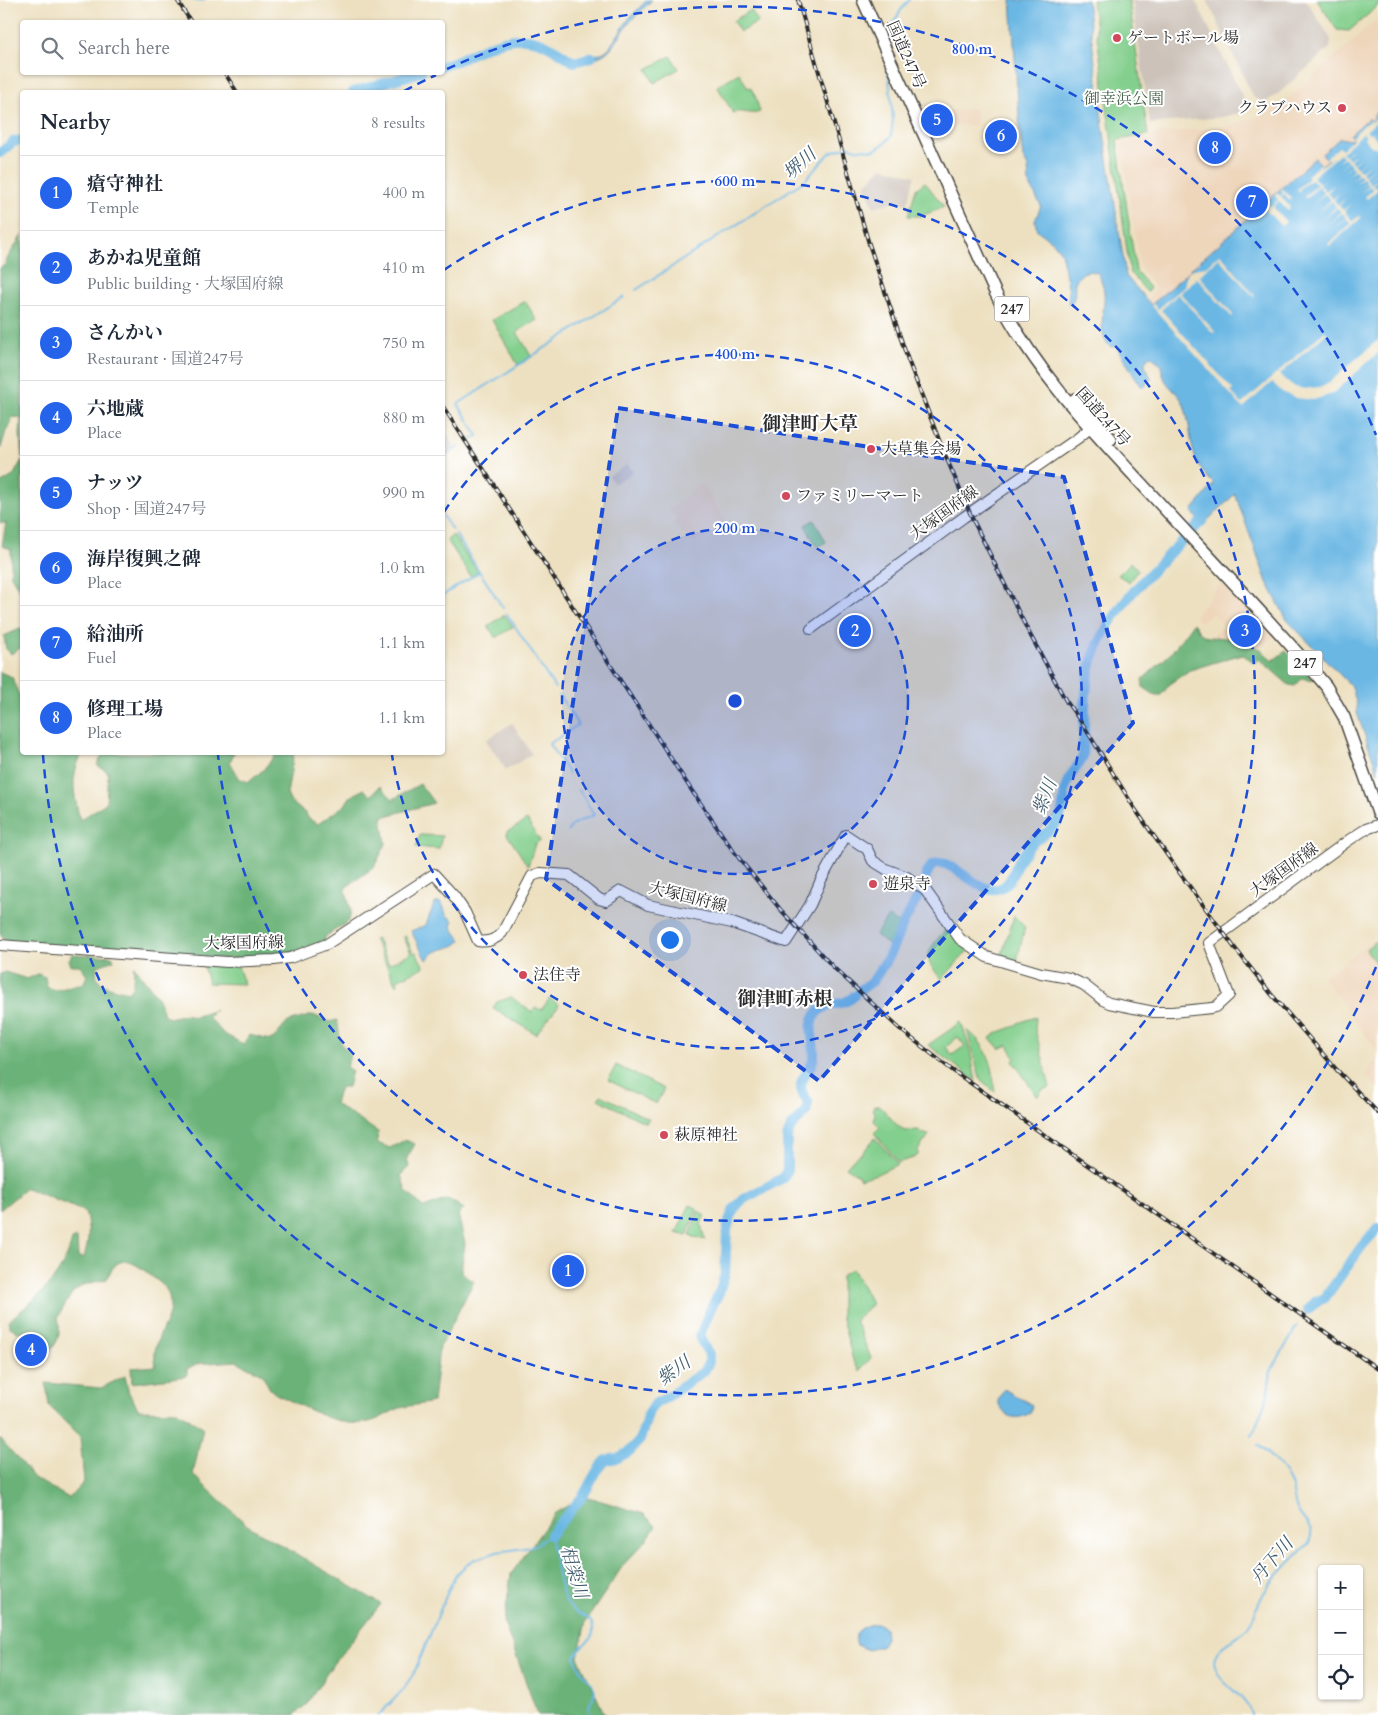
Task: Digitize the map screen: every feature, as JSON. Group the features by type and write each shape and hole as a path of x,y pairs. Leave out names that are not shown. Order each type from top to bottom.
{"highway":[{"name":"国道247号","path":"863,0 883,36"},
{"name":"国道247号","path":"870,0 883,36 999,300 1051,382 1322,672 1338,692 1350,715 1378,793"},
{"name":"国道247号","path":"1191,532 1333,696 1344,717 1378,813"}],"main road":[{"name":"大塚国府線","path":"811,628 964,516 1093,426"},
{"name":"大塚国府線","path":"0,944 227,962 290,958 327,944 434,874 454,896 478,941 483,942 497,938 502,933 532,876 540,873 569,875 600,899 606,901 621,891 648,905 732,923 786,942 801,922 846,835 867,849 874,861 907,877 922,888 960,939 987,957 1041,973 1069,978 1084,985 1109,1003 1154,1012 1172,1012 1216,1007 1229,995 1209,942 1349,840 1366,829 1378,825"}],"highlighted area":[{"path":"618,408 1064,477 1133,723 819,1081 546,879"}],"shaded area":[{"path":"1132,0 1195,0 1245,102 1239,113 1222,117 1150,124"},
{"path":"1207,0 1306,0 1331,39 1330,48 1279,93 1266,102 1254,98"},
{"path":"1378,18 1378,111 1374,114 1374,119 1372,121 1369,118 1351,135 1353,138 1350,140 1340,138 1323,154 1328,160 1322,165 1315,158 1151,305 1146,299 1156,289 1140,269 1121,143 1152,138 1152,134 1229,126 1266,114 1291,96"},
{"path":"943,102 944,131 936,132 923,104"},
{"path":"976,109 977,125 949,126 948,111"},
{"path":"882,167 915,176 907,204 892,202 874,207 865,185"},
{"path":"445,432 456,448 445,456"},
{"path":"628,464 633,472 614,484 609,476"},
{"path":"702,483 726,522 692,544 673,522 677,519 669,510"},
{"path":"1223,581 1275,636 1262,647 1255,639 1246,644 1228,637 1211,636 1223,627 1214,613 1199,622 1194,616"},
{"path":"512,723 532,754 506,770 486,740"},
{"path":"1378,937 1378,1052 1323,977"},
{"path":"1378,1058 1378,1087 1365,1075"}],"green space":[{"name":"御幸浜公園","path":"1092,0 1129,0 1148,135 1117,140 1136,271 1150,288 1147,292 1130,273"},
{"path":"1317,0 1378,0 1378,6 1349,31 1337,30"},
{"path":"751,10 758,22 740,32 733,21"},
{"path":"671,56 679,69 654,83 647,69"},
{"path":"739,73 748,88 750,87 755,95 760,112 733,113 717,86"},
{"path":"925,182 944,207 921,216 908,216 916,189"},
{"path":"20,238 20,418 13,417 6,431 0,451 0,268 5,265"},
{"path":"525,301 537,320 517,332 531,356 518,365 492,320"},
{"path":"20,464 20,590 11,576 11,549 2,546 6,523 0,523 0,484 13,476"},
{"path":"814,520 826,542 817,547 805,525"},
{"path":"453,535 478,572 471,577 447,540"},
{"path":"1131,562 1138,570 1129,582 1118,575"},
{"path":"505,615 513,627 496,638 488,626"},
{"path":"1193,623 1200,633 1208,637 1228,638 1261,649 1272,661 1286,651 1313,679 1311,681 1303,678 1295,686 1289,685 1259,659 1255,663 1242,654 1190,670 1172,682 1161,695 1155,695 1143,687 1142,680 1171,653"},
{"path":"20,629 20,648 11,654 6,649 4,636"},
{"path":"0,672 12,677 20,698 20,755 82,755 74,778 80,820 106,803 108,772 97,765 103,755 233,755 230,762 240,779 249,782 263,770 275,755 294,755 287,794 290,801 306,814 309,819 318,824 345,805 350,797 364,789 371,796 380,786 393,799 420,784 434,803 382,817 386,844 374,867 345,888 351,911 349,921 326,936 324,941 288,955 226,959 5,941 0,934"},
{"path":"527,820 540,841 535,844 528,866 506,833"},
{"path":"420,835 442,836 439,849 416,847"},
{"path":"1014,916 1025,927 1016,965 1000,960"},
{"path":"888,917 899,923 890,946 875,935"},
{"path":"948,927 969,950 942,979 928,959 934,944"},
{"path":"405,935 413,953 416,952 424,967 397,980 398,984 396,985 374,939 376,938 389,964 411,953 403,936"},
{"path":"1378,940 1378,967 1366,949"},
{"path":"72,954 112,956 114,960 98,966 97,978 105,985 128,992 133,985 134,966 159,999 164,1015 169,1018 186,1014 194,1017 215,1010 208,1017 224,1034 243,1044 249,1035 270,1040 288,1022 313,1015 329,1022 337,1020 341,1044 350,1053 347,1068 352,1071 348,1087 340,1087 335,1104 378,1132 377,1143 390,1148 405,1140 415,1144 407,1158 409,1167 401,1175 406,1191 424,1208 448,1199 464,1209 458,1214 465,1244 461,1271 466,1277 474,1281 439,1349 433,1402 399,1408 376,1420 367,1422 342,1422 319,1414 276,1394 270,1389 262,1374 236,1361 196,1364 187,1369 187,1376 132,1383 131,1368 156,1366 155,1349 170,1310 170,1303 168,1293 162,1284 138,1266 126,1261 116,1265 111,1270 107,1279 83,1285 72,1293 58,1317 59,1335 57,1340 43,1359 31,1358 26,1355 38,1350 44,1341 37,1328 18,1332 10,1327 8,1321 48,1286 62,1265 72,1240 77,1238 78,1257 84,1258 88,1230 85,1212 26,1188 0,1210 0,974 5,972 27,979 38,974 45,977 47,987 56,990 83,984 87,976 80,965 71,965 69,960"},
{"path":"203,964 238,966 244,984 208,983"},
{"path":"511,997 532,1012 535,1007 541,1010 550,998 559,1005 536,1034 493,1008 497,1002"},
{"path":"1036,1017 1035,1029 1050,1087 1042,1090 1037,1096 1013,1061 1015,1058 1008,1045 1000,1049 990,1038 999,1032 1016,1026 1018,1023"},
{"path":"961,1022 969,1046 976,1081 928,1045","holes":["958,1037 965,1046 952,1055 946,1047"]},
{"path":"967,1030 977,1038 987,1054 992,1066 995,1092 980,1079"},
{"path":"616,1065 664,1089 656,1104 608,1080"},
{"path":"601,1095 649,1119 646,1123 598,1099"},
{"path":"874,1106 880,1106 905,1131 919,1130 921,1133 929,1135 917,1152 919,1154 917,1156 899,1163 874,1133 880,1127 874,1121 875,1113 872,1110"},
{"path":"875,1138 898,1164 877,1174 860,1179 858,1175 846,1167"},
{"path":"690,1205 697,1208 687,1236 676,1233"},
{"path":"698,1211 705,1215 701,1224 705,1240 690,1236"},
{"path":"852,1269 872,1304 855,1320 871,1358 859,1371 853,1360 841,1315 841,1276"},
{"path":"125,1376 129,1393 139,1410 177,1411 203,1427 193,1475 247,1525 381,1604 333,1664 307,1704 294,1715 0,1715 0,1438 34,1478 69,1498 84,1482 80,1437 49,1406 46,1383 101,1388"},
{"path":"585,1496 644,1514 656,1526 646,1541 624,1564 586,1621 578,1657 605,1715 538,1715 504,1623 511,1574 555,1513"}],"water":[{"path":"647,0 652,0 630,22 609,50 597,57 575,62 604,52 609,48 630,17"},
{"path":"1011,0 1087,0 1103,127 1126,276 1151,305 1315,158 1322,165 1328,160 1322,154 1340,138 1350,140 1353,138 1350,135 1369,118 1372,121 1374,114 1378,111 1378,773 1357,713 1352,687 1287,620 1267,582 1235,494 1205,523 1201,519 1198,520 1192,511 1214,484 1199,465 1192,447 1184,405 1165,380 1159,362 1150,356 1147,359 1145,365 1151,379 1145,387 1141,386 1117,348 1115,346 1111,347 1106,342 1102,329 1104,292 1098,273 1087,271 1080,276 1075,282 1074,299 1070,304 1068,303 1069,291 1061,252 1053,242 1037,230 1035,221 1041,206 1029,183 1028,167 1023,158"},
{"path":"439,902 443,905 446,915 452,919 452,927 461,940 453,946 435,952 426,960 411,931 426,925 434,904"},
{"path":"1004,1389 1032,1405 1030,1413 1020,1417 1006,1414 998,1400"},
{"path":"872,1624 879,1624 885,1628 886,1638 882,1645 869,1650 857,1645 856,1636 858,1631"}],"pier":[{"path":"1378,117 1378,120 1366,131 1369,134 1371,132 1378,141 1378,150 1374,146 1372,147 1364,138 1366,136 1363,133 1342,152 1345,155 1353,148 1346,156 1349,159 1357,153 1350,160 1353,163 1363,155 1353,164 1357,167 1366,159 1357,168 1360,171 1370,163 1361,172 1364,176 1373,167 1365,177 1368,180 1377,171 1368,181 1371,184 1378,178 1372,185 1375,188 1378,186 1378,189 1367,199 1365,197 1373,190 1370,186 1361,193 1369,185 1366,182 1358,189 1366,181 1363,178 1354,184 1362,177 1359,174 1351,181 1358,173 1355,170 1347,176 1354,169 1351,166 1343,172 1351,165 1348,161 1340,168 1347,161 1344,157 1336,163 1343,156 1340,153 1313,177 1320,184 1328,177 1320,185 1326,191 1334,185 1327,193 1333,199 1340,192 1334,200 1338,205 1346,198 1339,206 1343,210 1351,204 1344,211 1353,221 1359,216 1361,218 1329,246 1328,244 1351,223 1346,218 1333,230 1346,217 1342,213 1328,224 1341,212 1337,208 1323,219 1336,207 1332,201 1317,213 1331,200 1325,194 1312,205 1324,193 1319,186 1306,198 1304,197 1317,185 1312,179 1300,188 1299,192 1297,189 1320,164 1322,165 1317,170 1333,157 1328,160 1326,158 1339,147 1342,149 1365,124 1371,120 1372,122"},
{"path":"1282,188 1291,198 1290,200 1284,194 1281,196 1290,208 1287,210 1279,201 1273,207 1286,222 1281,226 1267,211 1264,204 1266,202 1271,207 1278,200 1275,195 1277,193 1280,196 1283,193"},
{"path":"1220,254 1254,297 1219,258 1199,276 1233,315 1232,317 1197,278 1180,293 1215,332 1213,333 1178,294 1161,310 1233,390 1231,392 1242,404 1325,331 1327,333 1279,375 1295,387 1304,389 1320,387 1331,381 1378,340 1378,353 1329,395 1313,400 1297,398 1282,392 1272,382 1243,408 1151,305 1153,304 1158,309 1184,287 1187,273 1192,269 1206,267"}],"waterway":[{"path":"195,1 205,0"},
{"name":"堺川","path":"889,46 895,21 909,0"},
{"path":"445,65 489,46 512,39 537,41 556,50 574,62 592,57"},
{"name":"堺川","path":"636,290 804,181 831,152 849,146 856,149 875,150 886,142 891,136 893,119 888,68"},
{"path":"360,90 411,75"},
{"path":"0,153 13,142 20,140"},
{"name":"堺川","path":"471,440 478,436 458,404 624,297"},
{"path":"445,456 459,447"},
{"path":"445,520 452,530"},
{"name":"紫川","path":"860,990 873,981 889,956 904,922 921,892 927,873 932,865 939,863 947,865 980,885 997,889 1006,885 1021,857 1030,845 1049,831 1058,821 1062,812 1067,782 1083,756 1087,682 1092,661 1100,641 1111,621 1139,585 1203,520"},
{"path":"456,535 503,608"},
{"path":"445,594 479,572"},
{"path":"507,614 555,688"},
{"path":"559,695 578,725 549,744 569,774"},
{"path":"568,831 573,824 594,815 579,790"},
{"name":"紫川","path":"550,1535 583,1496 597,1471 606,1460 618,1458 630,1451 640,1440 649,1411 656,1403 704,1371 709,1362 709,1354 700,1335 719,1293 725,1274 727,1230 730,1218 734,1209 742,1200 783,1178 787,1170 787,1137 791,1127 806,1112 808,1102 801,1087 802,1080 814,1060 812,1021 823,1008 846,1002 854,996"},
{"name":"丹下川","path":"1308,1310 1315,1302 1325,1298 1362,1246 1378,1228"},
{"name":"丹下川","path":"1252,1436 1267,1398 1271,1371 1297,1326"},
{"name":"丹下川","path":"1251,1715 1244,1701 1222,1680 1214,1660 1222,1646 1246,1629 1268,1586 1284,1567 1308,1544 1311,1538 1310,1528 1296,1507 1292,1487 1286,1475 1258,1445"},
{"name":"紫川","path":"379,1715 401,1692 414,1673 456,1574 473,1560 497,1552 535,1545 550,1535 559,1579 567,1603 592,1624 592,1638 582,1646 575,1657 578,1666 595,1691 589,1707 590,1715"}],"railway":[{"path":"177,0 190,20"},
{"path":"798,0 869,244 908,360 973,520 1027,629 1066,701 1082,723 1135,809 1179,872 1272,995 1336,1069 1378,1113"},
{"path":"226,75 236,90"},
{"path":"445,410 692,791 734,852 780,909 834,968 901,1030 952,1070 1378,1369"}],"place":[{"name":"ゲートボール場","path":"1117,38"},
{"name":"クラブハウス","path":"1342,108"},
{"name":"ナッツ","path":"937,120"},
{"name":"海岸復興之碑","path":"1001,136"},
{"name":"修理工場","path":"1215,148"},
{"name":"給油所","path":"1252,202"},
{"name":"大草集会場","path":"871,449"},
{"name":"ファミリーマート","path":"786,496"},
{"name":"あかね児童館","path":"855,631"},
{"name":"さんかい","path":"1245,631"},
{"name":"遊泉寺","path":"873,884"},
{"name":"法住寺","path":"523,975"},
{"name":"萩原神社","path":"664,1135"},
{"name":"瘡守神社","path":"568,1271"},
{"name":"六地蔵","path":"31,1350"}],"district":[{"name":"御津町大草","path":"810,424"},
{"name":"御津町赤根","path":"785,999"}],"water label":[{"name":"相楽川","path":"574,1572"}]}
